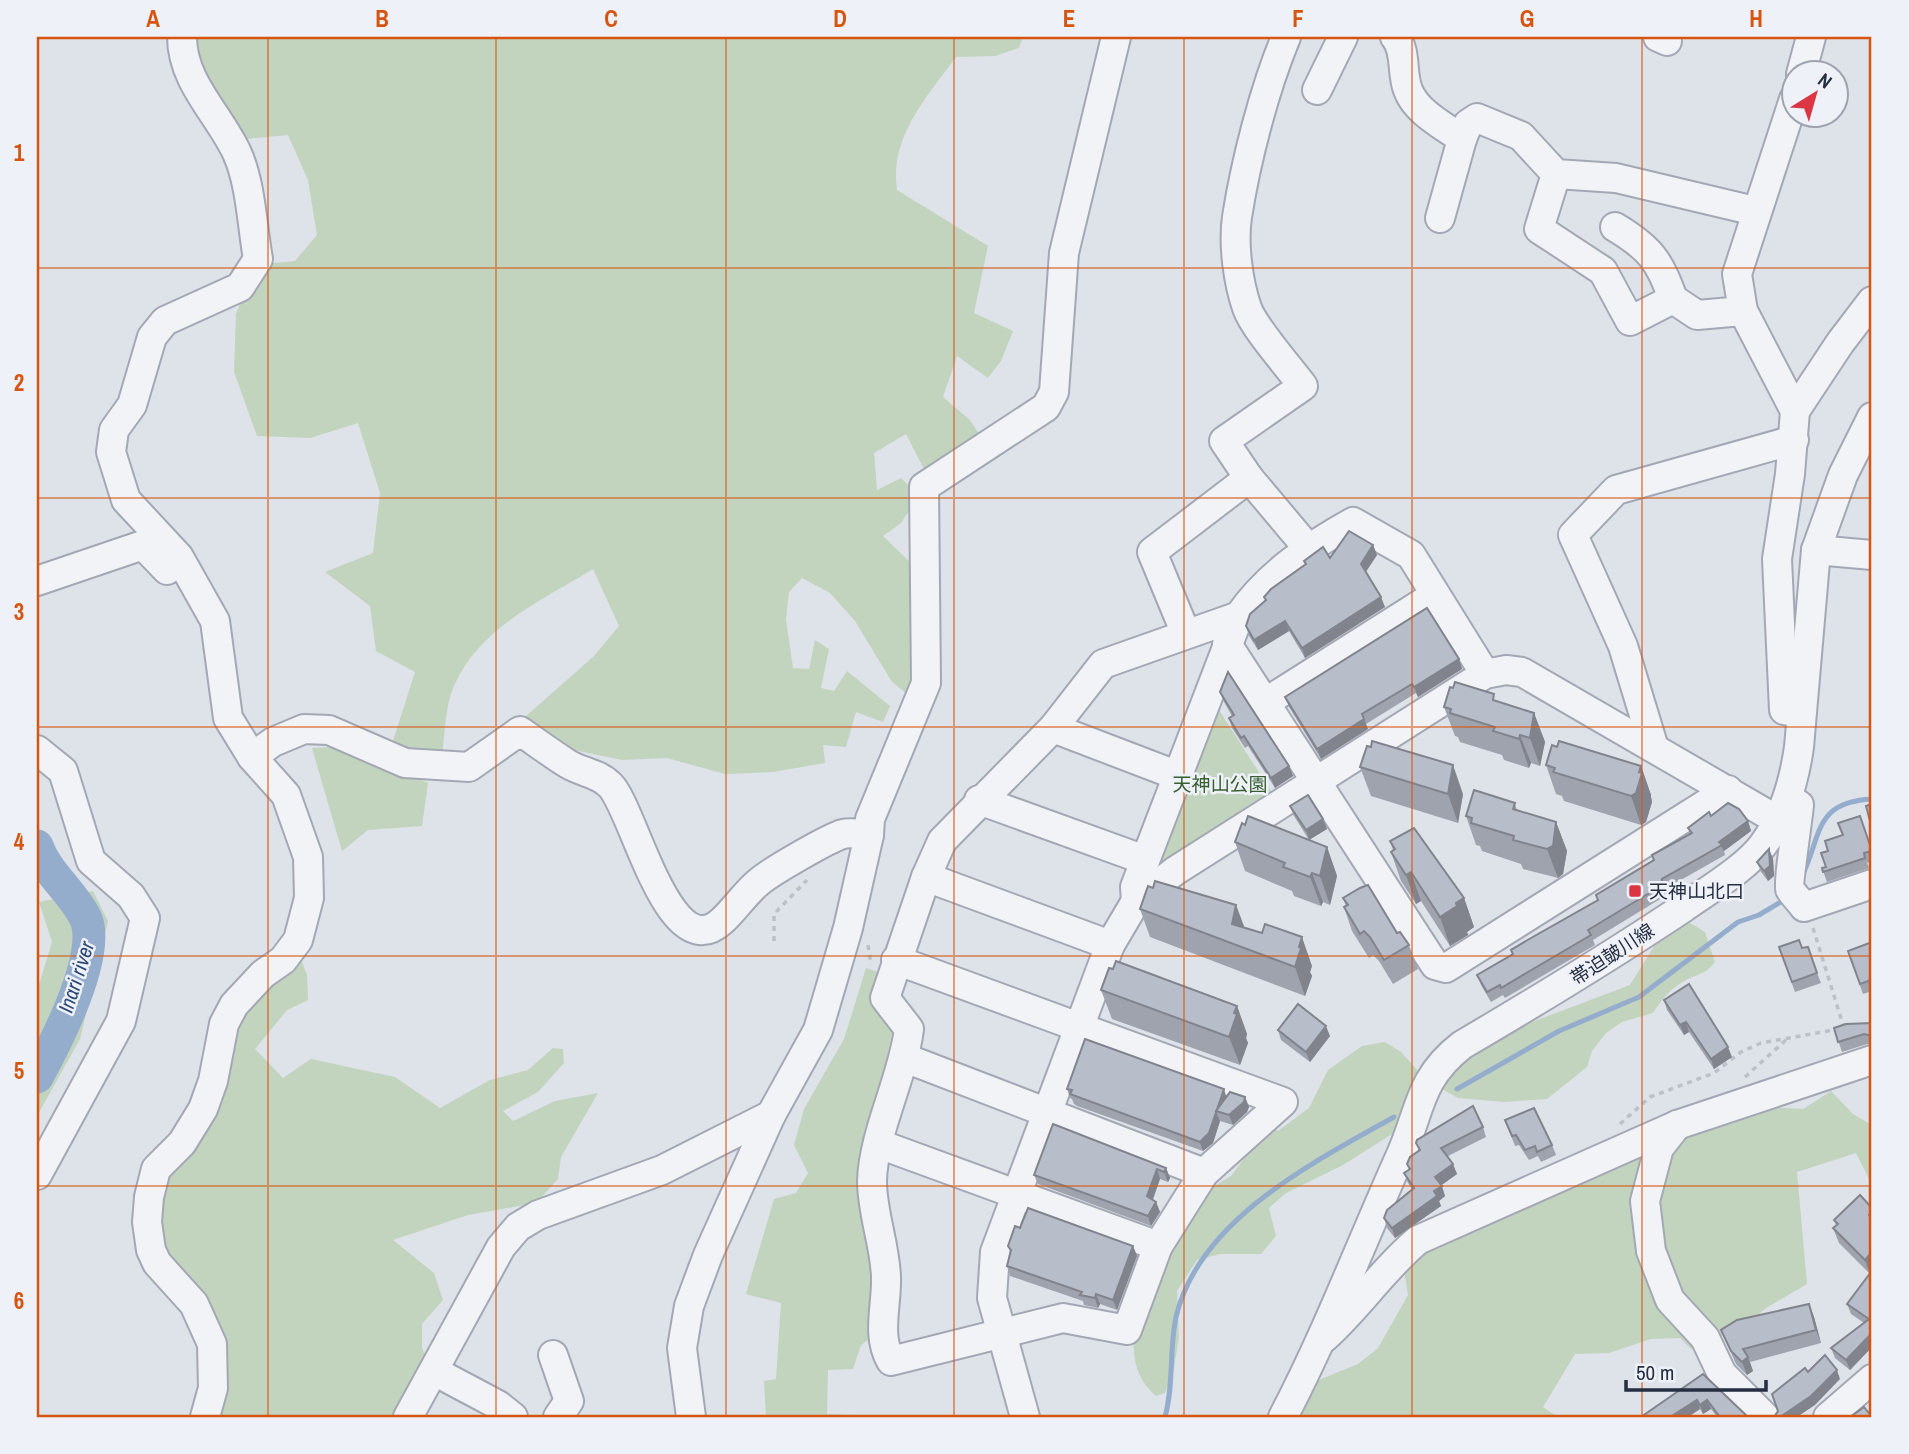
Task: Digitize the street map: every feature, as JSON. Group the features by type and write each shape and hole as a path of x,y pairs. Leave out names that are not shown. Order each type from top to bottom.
{"street":[{"path":"182,37 182,50 193,81 236,153 258,259 240,287 165,321 152,337 132,405 114,430 111,452 126,500 179,557 215,621 228,718 253,757 286,794 308,857 309,898 305,921 290,952 263,974 234,1005 224,1024 214,1081 203,1109 182,1143 156,1169 147,1222 151,1250 157,1263 194,1304 212,1344 213,1388 205,1417"},
{"path":"691,1417 682,1348 689,1306 708,1255 771,1115 818,1030 848,929 869,835 870,819 926,683 924,487 1046,407 1054,392 1064,253 1116,37"},
{"path":"1286,37 1257,130 1237,219 1237,239 1241,286 1247,310 1303,386 1224,441 1249,478 1307,547"},
{"path":"1317,90 1343,37"},
{"path":"1395,37 1400,43 1408,92 1423,111 1462,139"},
{"path":"1805,60 1811,37"},
{"path":"1440,218 1462,139 1468,124 1477,118 1521,136 1556,174 1616,178 1755,211"},
{"path":"1783,130 1755,211 1737,274 1743,311 1796,411"},
{"path":"1556,174 1539,229 1604,271 1630,321 1673,299"},
{"path":"1615,227 1631,237 1662,266 1673,299 1697,315 1743,311"},
{"path":"1800,713 1784,710 1777,559 1796,411 1840,343 1872,302"},
{"name":"帯迫皷川線","path":"1283,1417 1324,1338 1336,1301 1407,1142 1425,1086 1441,1062 1462,1045 1605,961 1714,887 1761,848 1783,809 1797,760 1816,550 1843,475 1872,417"},
{"path":"1654,748 1623,646 1573,534 1616,490 1794,440"},
{"path":"1186,634 1152,552 1249,478"},
{"path":"126,500 122,513 144,545 215,621"},
{"path":"1136,901 1135,887 1239,616 1248,603 1307,547 1353,522 1411,555 1485,674"},
{"path":"37,581 144,545"},
{"path":"1816,550 1872,555"},
{"path":"1266,702 1435,595"},
{"path":"896,960 1283,1102 1204,1173 1158,1246 1128,1330 1063,1318 891,1361 883,1346 886,1277 872,1181 879,1144 905,1058 909,1029 885,998 896,960 926,877 942,841 979,800 1053,728 1103,664 1239,616"},
{"path":"1227,644 1435,965 1446,968 1728,790"},
{"path":"1025,1417 992,1298 995,1252 1110,945 1136,901 1175,871 1485,674 1506,670 1522,672 1728,790 1783,809 1799,804 1794,864 1788,877 1790,888 1804,907 1870,893"},
{"path":"1053,728 1176,775"},
{"path":"253,757 273,742 304,729 329,730 405,763 469,767 520,731 571,766 586,770 610,784 626,808 642,852 670,909 679,920 699,929 711,928 723,920 760,881 843,834 869,835"},
{"path":"37,750 63,771 91,862 131,896 145,918 121,1021 37,1175"},
{"path":"979,800 1145,860"},
{"path":"926,877 1110,945"},
{"path":"905,1058 1204,1173"},
{"path":"1324,1338 1354,1312 1393,1262 1418,1240 1677,1125 1872,1060"},
{"path":"408,1417 502,1247 518,1227 555,1207 662,1170 771,1115"},
{"path":"1677,1125 1659,1148 1645,1201 1651,1251 1670,1300 1704,1338 1722,1374 1765,1417"},
{"path":"879,1144 1158,1246"},
{"path":"553,1354 569,1401 558,1417"},
{"path":"434,1371 498,1405 513,1417"},
{"path":"1828,1417 1872,1379"}],"path":[{"path":"774,941 775,914 811,876"},
{"path":"1804,907 1844,1028"},
{"path":"1611,1132 1650,1097 1714,1073 1741,1052 1761,1042 1853,1027"},
{"path":"1719,1110 1758,1064 1788,1039"}],"green space":[{"path":"189,37 1023,37 1019,48 995,56 956,57 922,103 899,152 897,190 988,246 974,313 1013,331 1001,361 988,378 957,356 943,397 970,420 981,437 927,475 906,434 874,453 877,490 901,478 919,496 901,523 883,536 918,570 917,702 892,682 855,621 830,593 802,578 789,592 786,619 793,668 809,669 815,640 829,649 821,688 834,691 847,671 890,706 883,722 856,712 846,747 823,745 825,763 773,772 725,774 667,758 622,760 545,744 525,717 594,656 619,626 593,569 514,617 479,647 465,665 451,694 442,756 391,747 415,672 376,651 370,606 325,572 373,553 380,493 358,423 310,438 257,436 234,372 236,314 255,265 295,261 317,235 308,180 288,135 235,140 189,43"},
{"name":"天神山公園","path":"1212,699 1274,796 1152,872"},
{"path":"337,747 428,783 422,826 368,830 342,851 312,748"},
{"path":"93,891 108,921 80,1039 37,1116 37,991 52,942 39,902"},
{"path":"1687,921 1705,932 1715,962 1712,966 1676,986 1653,1013 1622,1022 1606,1033 1592,1051 1587,1067 1547,1099 1504,1102 1458,1098 1442,1089 1456,1068 1485,1046 1524,1025 1630,985 1656,943"},
{"path":"299,954 307,975 308,1000 287,1010 255,1049 283,1078 311,1059 395,1077 440,1108 490,1080 528,1070 553,1048 563,1049 564,1063 538,1092 503,1111 513,1121 555,1101 598,1093 561,1157 558,1179 536,1203 468,1215 393,1240 434,1273 443,1300 422,1324 422,1348 436,1383 412,1417 211,1417 219,1399 163,1236 163,1188 237,1008"},
{"path":"866,968 889,976 893,1028 881,1086 860,1148 862,1211 880,1300 879,1332 861,1345 853,1369 828,1370 827,1414 900,1417 766,1417 764,1381 776,1379 781,1303 746,1294 774,1199 796,1193 808,1173 794,1145 804,1109 844,1039"},
{"path":"1385,1042 1401,1052 1417,1070 1400,1129 1343,1165 1286,1193 1269,1208 1276,1236 1261,1254 1220,1254 1197,1260 1177,1291 1179,1337 1174,1368 1165,1393 1156,1396 1144,1383 1137,1369 1133,1336 1194,1198 1231,1176 1270,1124 1278,1131 1309,1108 1328,1070 1362,1046"},
{"path":"1831,1091 1853,1114 1868,1123 1872,1120 1872,1185 1856,1153 1797,1172 1807,1284 1766,1308 1744,1327 1691,1349 1680,1338 1651,1339 1609,1353 1575,1354 1543,1407 1558,1417 1293,1417 1311,1383 1358,1364 1378,1348 1408,1295 1403,1264 1421,1247 1750,1106 1803,1109"}],"building":[{"path":"1349,531 1373,545 1361,564 1381,597 1302,648 1285,621 1254,640 1246,626 1250,614 1266,600 1264,597 1323,547 1330,558"},
{"path":"1427,608 1459,659 1414,687 1412,684 1362,714 1364,719 1317,749 1285,697"},
{"path":"1228,672 1289,766 1271,778 1229,718 1234,715 1220,692"},
{"path":"1455,682 1494,694 1493,700 1534,713 1530,738 1520,735 1519,739 1493,731 1495,727 1450,713 1451,709 1444,707 1450,687 1453,688"},
{"path":"1372,741 1453,765 1448,794 1360,767 1367,746 1371,747"},
{"path":"1559,741 1641,766 1639,772 1642,773 1636,793 1631,796 1553,772 1555,768 1546,765 1552,745 1557,747"},
{"path":"1474,790 1515,803 1513,809 1556,822 1553,846 1547,849 1513,840 1514,836 1471,823 1472,818 1466,816"},
{"path":"1308,795 1323,819 1306,830 1290,806"},
{"path":"1728,803 1739,809 1748,821 1719,842 1722,845 1662,879 1661,886 1588,930 1591,935 1501,988 1500,985 1487,992 1477,975 1513,954 1511,950 1598,900 1596,895 1654,860 1652,855 1692,833 1688,828 1709,812 1711,816"},
{"path":"1872,804 1872,820 1870,821 1866,806"},
{"path":"1248,816 1327,847 1320,876 1312,873 1310,877 1283,867 1285,863 1235,842 1242,823 1245,825"},
{"path":"1860,816 1872,851 1864,853 1865,858 1823,872 1822,868 1826,867 1821,853 1828,851 1825,841 1843,835 1838,823"},
{"path":"1414,828 1464,898 1440,917 1411,872 1406,875 1391,852 1395,849 1390,841"},
{"path":"1769,849 1770,866 1764,871 1757,862"},
{"path":"1155,881 1236,905 1232,924 1262,933 1265,924 1302,937 1295,967 1140,909 1148,886 1153,888"},
{"path":"1368,885 1397,933 1400,932 1409,945 1384,960 1370,937 1364,931 1360,934 1344,907 1348,905 1343,898"},
{"path":"1799,940 1802,948 1808,947 1817,973 1792,982 1779,947"},
{"path":"1872,942 1872,985 1871,980 1860,984 1848,951"},
{"path":"1116,961 1237,1006 1229,1037 1101,990 1109,968 1113,969"},
{"path":"1689,984 1728,1047 1711,1059 1686,1022 1680,1025 1664,1000"},
{"path":"1298,1004 1326,1026 1306,1052 1278,1030"},
{"path":"1872,1023 1872,1036 1864,1034 1838,1042 1834,1028 1846,1024"},
{"path":"1085,1039 1224,1089 1209,1133 1200,1142 1070,1094 1072,1090 1067,1089"},
{"path":"1230,1092 1245,1097 1244,1102 1229,1115 1216,1111"},
{"path":"1473,1106 1483,1127 1441,1148 1453,1164 1435,1177 1442,1186 1434,1191 1437,1196 1392,1228 1384,1218 1387,1210 1414,1188 1404,1173 1410,1169 1407,1164 1410,1157 1420,1150 1417,1140"},
{"path":"1534,1108 1552,1145 1537,1152 1535,1146 1525,1150 1516,1135 1512,1136 1505,1120"},
{"path":"1053,1124 1166,1168 1164,1172 1157,1169 1147,1196 1156,1202 1148,1216 1034,1175"},
{"path":"1860,1195 1872,1208 1869,1215 1872,1220 1872,1252 1865,1260 1833,1228 1838,1224 1834,1220"},
{"path":"1028,1208 1133,1246 1113,1300 1096,1294 1095,1298 1080,1295 1082,1292 1007,1266 1011,1250 1008,1246 1015,1226 1020,1228"},
{"path":"1871,1272 1872,1333 1846,1360 1831,1348 1869,1319 1847,1304"},
{"path":"1809,1304 1816,1330 1743,1349 1748,1357 1742,1362 1731,1351 1721,1330 1737,1320"},
{"path":"1825,1355 1837,1370 1811,1396 1780,1417 1774,1417 1778,1411 1772,1394 1805,1368 1808,1372"},
{"path":"1703,1374 1748,1417 1720,1417 1707,1400 1700,1405 1697,1400 1670,1417 1641,1417"},
{"path":"1864,1407 1872,1417 1850,1417"}],"waterway":[{"path":"1802,876 1817,835 1829,814 1853,802 1872,799"},
{"name":"Inari river","path":"37,846 47,865 80,908 89,933 88,952 74,998 37,1077"},
{"path":"1457,1089 1559,1031 1639,997 1738,922 1759,915 1784,900"},
{"path":"1165,1417 1170,1393 1176,1317 1189,1282 1209,1251 1234,1223 1264,1197 1329,1153 1394,1117"}],"place":[{"name":"天神山北口","path":"1635,891"}]}
